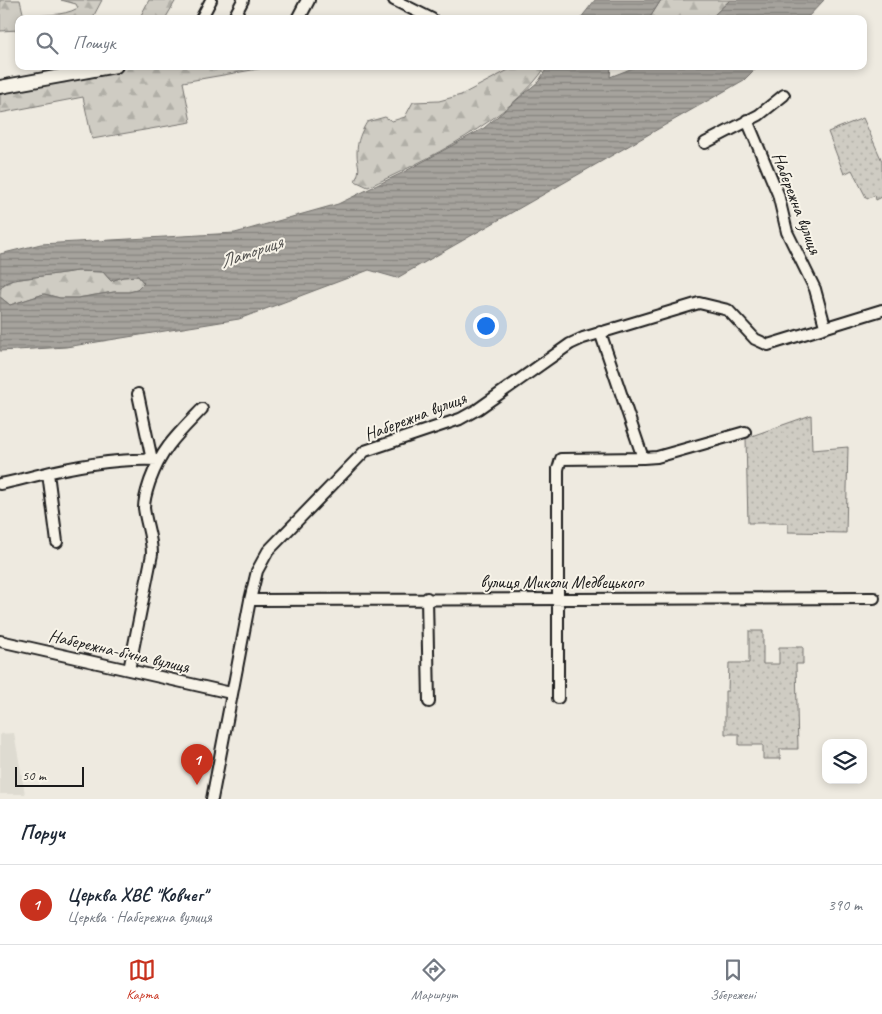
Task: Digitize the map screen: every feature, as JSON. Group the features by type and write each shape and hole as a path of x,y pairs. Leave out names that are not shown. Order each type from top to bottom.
{"street":[{"path":"203,15 211,0"},
{"path":"235,15 243,0"},
{"path":"300,15 308,0"},
{"path":"394,0 424,15"},
{"path":"0,87 94,70"},
{"path":"705,143 747,120 784,95"},
{"name":"Набережна вулиця","path":"747,120 778,194 787,232 815,289 825,326"},
{"name":"Набережна вулиця","path":"212,799 231,693 257,571 268,551 365,451 460,419 478,409 570,344 600,332 699,303 728,310 754,339 768,345 882,310"},
{"path":"600,332 643,458"},
{"path":"138,394 155,460"},
{"path":"129,670 152,554 152,540 144,509 144,498 155,460 202,409"},
{"path":"558,698 558,469 561,458 657,457 745,432"},
{"path":"0,484 104,463 155,460"},
{"path":"48,473 57,542"},
{"path":"427,598 429,702"},
{"name":"вулиця Миколи Медвецького","path":"250,600 874,598"},
{"name":"Набережна-бічна вулиця","path":"0,641 231,693"}],"shaded area":[{"path":"14,733 25,794 0,794 0,734"}],"green space":[{"path":"0,0 20,0 24,15 15,15 15,30 0,31"},
{"path":"61,0 102,0 94,15 47,15 59,14 78,8 76,4"},
{"path":"149,0 176,0 167,15 141,15"},
{"path":"661,0 730,0 714,15 652,15"},
{"path":"93,70 252,70 183,82 191,122 92,139 83,97 0,113 0,87"},
{"path":"508,70 543,70 532,85 513,103 465,137 414,165 368,187 355,181 359,170 358,144 367,122 385,117 392,121 405,117 413,102 439,101 461,95"},
{"path":"863,118 882,161 882,197 876,200 875,195 867,199 852,170 844,174 828,132"},
{"path":"78,271 103,272 111,281 123,277 138,276 144,283 137,290 129,292 114,292 77,298 60,298 44,294 10,305 0,297 1,286 13,280"},
{"path":"811,415 812,450 848,447 846,533 788,532 788,523 748,523 746,438"},
{"path":"749,631 763,631 763,664 779,664 779,647 803,647 803,664 796,664 798,749 780,749 780,759 763,759 763,745 739,745 739,734 725,734 725,691 728,691 729,663 749,663"}],"water":[{"path":"595,0 661,0 652,15 583,15"},
{"path":"730,0 824,0 810,15 714,15"},
{"name":"Латориця","path":"546,70 611,70 610,77 628,70 754,70 744,80 397,278 369,270 239,319 66,347 0,351 0,297 10,305 44,294 60,298 78,298 114,292 129,292 137,290 144,283 138,276 123,277 111,281 103,272 78,271 13,280 5,283 0,289 0,254 41,244 235,233 338,204 404,172 484,128 539,81"}],"place":[{"name":"Церква ХВЄ \"Ковчег\"","path":"197,785"}]}
